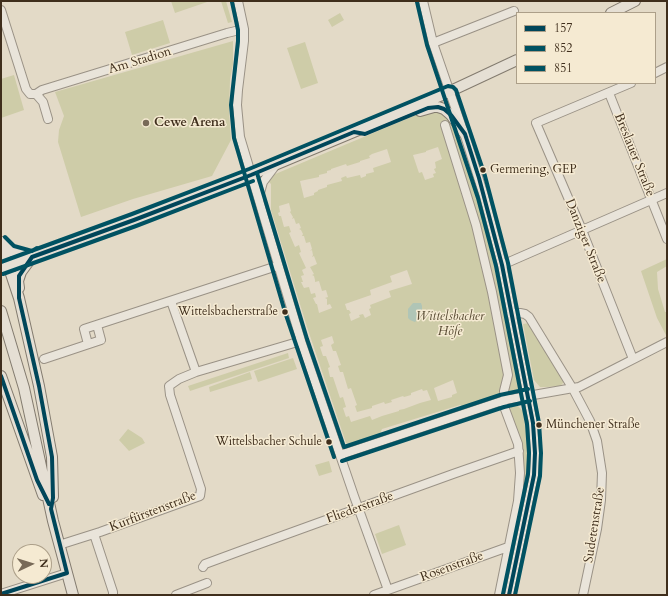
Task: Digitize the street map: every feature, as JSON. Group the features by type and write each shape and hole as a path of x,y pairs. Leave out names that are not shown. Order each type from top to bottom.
{"main road":[{"path":"613,12 635,1"},
{"path":"5,266 134,220 251,175 450,92 516,60"},
{"path":"354,132 365,134 428,108 438,107 451,114 465,134"},
{"path":"1,242 11,251 32,257"},
{"path":"1,242 5,266 19,298 39,386 52,457 53,498 51,509"},
{"path":"19,298 19,276 32,257"},
{"path":"1,311 24,388 59,545 73,595"},
{"path":"1,376 37,480 51,509"}],"street":[{"path":"238,1 244,29 237,105 240,137 277,266 301,341 358,508 388,590"},
{"path":"423,1 433,43 479,178 502,264 534,433 534,470 509,595"},
{"path":"1,10 26,89 30,94 36,94 43,102 48,119"},
{"path":"433,43 514,10"},
{"name":"Am Stadion","path":"36,94 42,90 244,29"},
{"path":"656,72 667,67"},
{"path":"609,93 629,84"},
{"name":"Danziger Straße","path":"609,93 536,123 582,230 633,359"},
{"name":"Breslauer Straße","path":"609,93 667,239"},
{"path":"445,125 464,183 490,279 508,375 503,401 519,451 520,473 518,501 499,595"},
{"path":"260,204 261,186 275,165"},
{"path":"502,264 667,193"},
{"path":"88,344 84,329 277,266"},
{"path":"172,301 196,372"},
{"name":"Sudetenstraße","path":"511,314 520,312 529,317 573,389 590,421 597,441 602,484 600,512 583,595"},
{"path":"44,359 101,340 97,325"},
{"name":"Kurfürstenstraße","path":"59,545 200,496 202,493 201,489 169,391 170,384 196,372 301,341"},
{"path":"340,455 503,401 528,395 579,387 667,342"},
{"name":"Fliederstraße","path":"203,567 205,564 519,451"},
{"path":"94,534 113,595"},
{"name":"Rosenstraße","path":"374,595 508,547"},
{"path":"1,594 66,573"},
{"path":"176,595 206,583"}],"green space":[{"path":"171,1 210,1 175,13"},
{"path":"221,1 226,1 232,22 228,23"},
{"path":"340,13 344,20 332,27 328,20"},
{"path":"163,20 170,43 132,55 125,32"},
{"name":"Cewe Arena","path":"233,41 233,64 230,80 229,111 231,140 212,176 133,199 81,217 58,142 59,130 64,116 55,92"},
{"path":"305,42 318,83 301,89 287,48"},
{"path":"14,75 24,110 1,118 1,79"},
{"name":"Wittelsbacher Höfe","path":"428,110 437,110 451,121 457,133 474,187 488,241 519,389 463,407 460,405 382,429 380,434 349,444 346,443 307,327 271,210 271,184 267,180 273,175","holes":["438,147 442,159 435,162 436,168 434,169 436,173 433,174 434,177 425,180 422,172 419,173 413,155","387,149 391,162 373,168 374,172 366,174 366,176 361,178 360,175 341,178 342,181 327,185 327,187 318,190 314,193 314,195 304,198 300,181 319,177 319,175 327,173 327,171 331,169 346,164 347,166 360,162 370,158 369,156","289,203 290,212 293,217 292,219 294,218 296,224 299,223 301,228 299,229 301,230 303,234 302,236 304,236 306,243 310,242 312,249 310,251 312,250 312,257 314,256 317,264 310,267 314,274 312,275 314,276 315,282 319,281 322,291 326,290 328,297 325,298 327,299 327,305 330,304 332,308 319,313 317,304 313,298 316,297 315,293 311,294 309,287 304,288 301,282 303,282 301,276 304,275 302,270 306,268 299,253 301,252 299,245 295,247 289,233 291,232 289,226 284,227 281,216 279,216 278,213 280,212 279,206","407,270 412,284 389,291 391,297 370,305 371,308 369,309 371,315 365,318 363,314 359,315 360,317 351,321 349,314 351,313 347,310 345,304 371,295 370,290 392,282 390,276","332,336 334,343 331,345 333,351 336,351 341,365 338,366 340,372 343,372 348,389 351,388 357,405 355,406 357,412 372,408 372,406 384,402 385,404 392,402 391,400 411,395 411,393 422,389 423,391 427,390 431,400 372,420 370,416 351,422 349,416 346,417 343,408 346,407 343,397 340,398 333,377 330,377 328,368 330,367 326,356 323,356 320,347 323,346 321,340","453,380 457,393 452,395 452,397 438,401 434,388"]},
{"path":"490,197 492,197 506,250 503,246"},
{"path":"667,259 667,266 657,272 658,289 665,312 667,312 667,337 657,318 641,271"},
{"path":"529,323 564,379 560,386 540,387 534,380 523,324"},
{"path":"288,353 289,358 190,391 188,386"},
{"path":"293,358 297,369 258,382 254,371"},
{"path":"250,372 252,379 210,392 209,387"},
{"path":"514,406 518,406 523,411 531,456 522,518 506,595 501,595 513,537 516,537 521,513 518,512 522,487 509,410"},
{"path":"128,429 142,438 145,443 129,451 119,440"},
{"path":"329,461 332,472 319,476 315,465"},
{"path":"399,525 406,545 382,554 375,534"}],"shaded area":[{"path":"413,303 421,303 422,306 422,314 415,322 408,318 408,309"}],"transit line":[{"name":"852","path":"232,2 238,30 231,105 234,138 285,312 334,457"},
{"name":"852","path":"417,2 427,45 478,198 496,266 527,424 529,453 528,474 503,594"},
{"name":"851","path":"1,262 249,169 448,86 453,87 456,90 485,176 508,263 539,423 541,453 540,476 515,595"},
{"name":"157","path":"67,573 51,509 53,498 52,457 39,386 19,298 19,276 32,257 251,175 354,132 365,134 428,108 438,107 444,109 451,115 465,134 479,178 502,265 533,423 535,453 534,475 509,595"},
{"name":"851","path":"257,173 307,339 344,447 500,395 528,389"},
{"name":"852","path":"3,274 136,226 253,181"},
{"name":"851","path":"5,237 14,246 32,251 37,248"},
{"name":"157","path":"1,376 37,480 49,504"},
{"name":"852","path":"342,461 504,407 530,401"},
{"name":"157","path":"1,594 67,573"}],"place":[{"name":"Cewe Arena","path":"146,123"},
{"name":"Germering, GEP","path":"483,170"},
{"name":"Wittelsbacherstraße","path":"285,312"},
{"name":"Münchener Straße","path":"539,425"},
{"name":"Wittelsbacher Schule","path":"329,442"}]}
